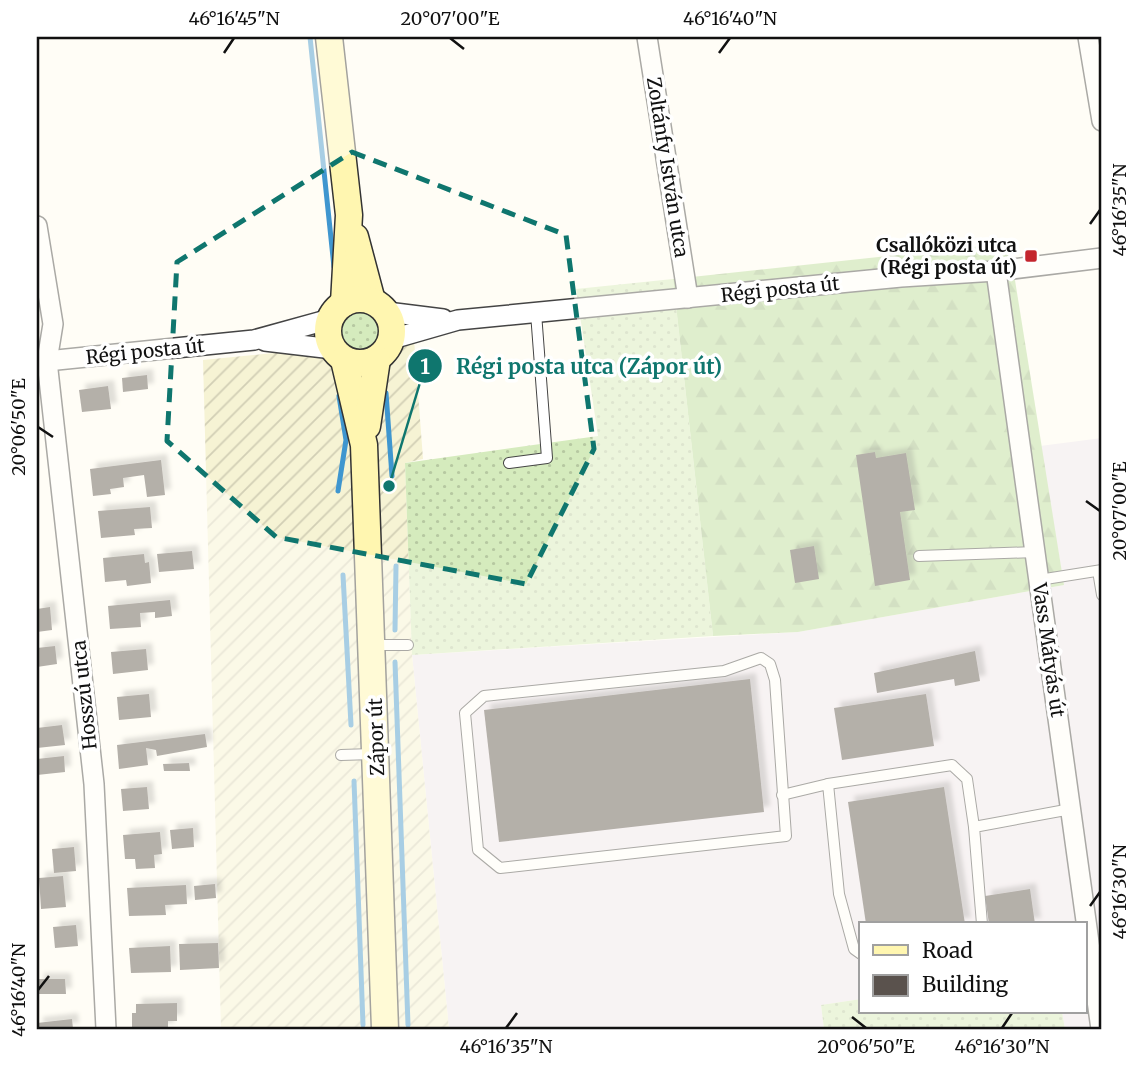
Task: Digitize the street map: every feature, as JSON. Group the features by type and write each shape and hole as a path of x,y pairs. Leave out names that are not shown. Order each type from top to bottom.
{"street":[{"path":"329,37 349,215 379,307 393,330 384,349 361,363 339,354 328,329 337,311 349,215"},
{"name":"Zoltánfy István utca","path":"647,37 688,298"},
{"path":"1088,37 1102,121"},
{"name":"Hosszú utca","path":"37,226 53,324 42,362 94,785 106,1029"},
{"name":"Régi posta út","path":"379,307 458,320 996,271 1102,258"},
{"name":"Vass Mátyás út","path":"996,271 1101,1029"},
{"path":"337,311 363,299 379,307"},
{"name":"Régi posta út","path":"42,362 254,340 337,311"},
{"name":"Régi posta út","path":"384,349 458,320"},
{"name":"Régi posta út","path":"254,340 339,354"},
{"name":"Zápor út","path":"364,445 384,349"},
{"name":"Zápor út","path":"339,354 364,445 385,1029"}],"lane":[{"path":"509,463 547,458 536,313"},
{"path":"919,556 1035,552"},
{"path":"1039,580 1100,570 1102,595"},
{"path":"372,645 408,645"},
{"path":"761,658 770,664 775,680 782,795 786,836 500,868 478,850 465,713 484,696 724,671 761,658"},
{"path":"341,755 376,754"},
{"path":"782,795 828,784 952,765 967,779 982,922"},
{"path":"828,784 839,894 854,949 859,953"},
{"path":"974,827 1071,809"}],"highlighted area":[{"path":"352,152 566,235 594,449 526,584 276,537 167,441 177,262"}],"shaded area":[{"path":"414,339 423,459 405,463 412,655 449,1029 221,1029 203,360"},
{"path":"1102,438 1102,1029 1065,1029 1062,1014 1086,1014 1086,922 859,922 859,999 821,1005 824,1029 449,1029 412,655 798,632 1064,585 1040,446"}],"green space":[{"path":"1009,243 1064,585 798,632 713,636 673,279"},
{"path":"673,279 713,636 412,655 405,463 598,436 576,289"},
{"path":"361,312 374,318 380,331 374,344 361,350 348,344 342,331 348,318"},
{"path":"859,999 859,1014 1062,1014 1065,1029 824,1029 821,1005"}],"building":[{"path":"147,375 148,389 123,392 122,378"},
{"path":"108,386 111,409 82,412 79,390"},
{"path":"875,452 876,458 906,453 915,510 900,512 910,580 875,586 856,455"},
{"path":"161,460 165,495 147,497 144,475 123,478 124,487 110,489 111,494 93,496 90,469"},
{"path":"150,507 152,528 134,529 135,535 101,538 98,511"},
{"path":"814,546 819,579 795,583 790,550"},
{"path":"192,551 194,569 159,572 157,554"},
{"path":"144,554 145,563 149,562 151,583 127,586 126,580 105,582 103,558"},
{"path":"170,600 172,616 155,618 155,612 140,613 141,627 110,629 108,606"},
{"path":"50,607 52,630 37,632 37,609"},
{"path":"55,646 57,664 37,667 37,648"},
{"path":"146,649 148,670 113,674 111,652"},
{"path":"975,651 980,681 955,686 954,679 877,693 874,673"},
{"path":"750,679 764,812 499,842 484,710"},
{"path":"149,694 151,717 119,720 117,697"},
{"path":"926,694 934,746 842,760 834,708"},
{"path":"62,725 65,745 37,748 37,728"},
{"path":"205,734 207,747 157,756 156,750 146,748 148,765 119,769 117,745"},
{"path":"64,756 65,772 37,775 37,759"},
{"path":"189,763 190,771 164,771 163,764"},
{"path":"147,787 149,809 123,811 121,789"},
{"path":"944,787 965,922 866,922 848,802"},
{"path":"193,828 194,847 172,849 170,830"},
{"path":"160,832 162,854 154,855 155,868 136,869 135,859 125,859 123,835"},
{"path":"74,847 76,871 54,873 52,849"},
{"path":"63,876 66,907 41,909 39,878"},
{"path":"215,884 216,898 195,900 194,886"},
{"path":"186,885 187,904 165,905 166,915 129,916 127,888"},
{"path":"1030,889 1035,922 989,922 985,896"},
{"path":"76,925 78,946 55,948 53,927"},
{"path":"218,943 219,968 180,970 179,944"},
{"path":"170,946 171,972 131,973 129,948"},
{"path":"38,979 65,979 66,994 38,994"},
{"path":"177,1003 177,1021 168,1021 168,1029 132,1029 132,1013 136,1013 136,1004"},
{"path":"72,1019 73,1029 37,1029 37,1023"}],"waterway":[{"path":"310,37 334,267"},
{"path":"386,393 392,476"},
{"path":"338,491 346,440 339,396"},
{"path":"395,630 396,566"},
{"path":"343,575 351,725"},
{"path":"395,662 408,1025"},
{"path":"354,781 363,1025"}],"place":[{"name":"Csallóközi utca (Régi posta út)","path":"1031,256"},
{"name":"Régi posta utca (Zápor út)","path":"389,486"}]}
